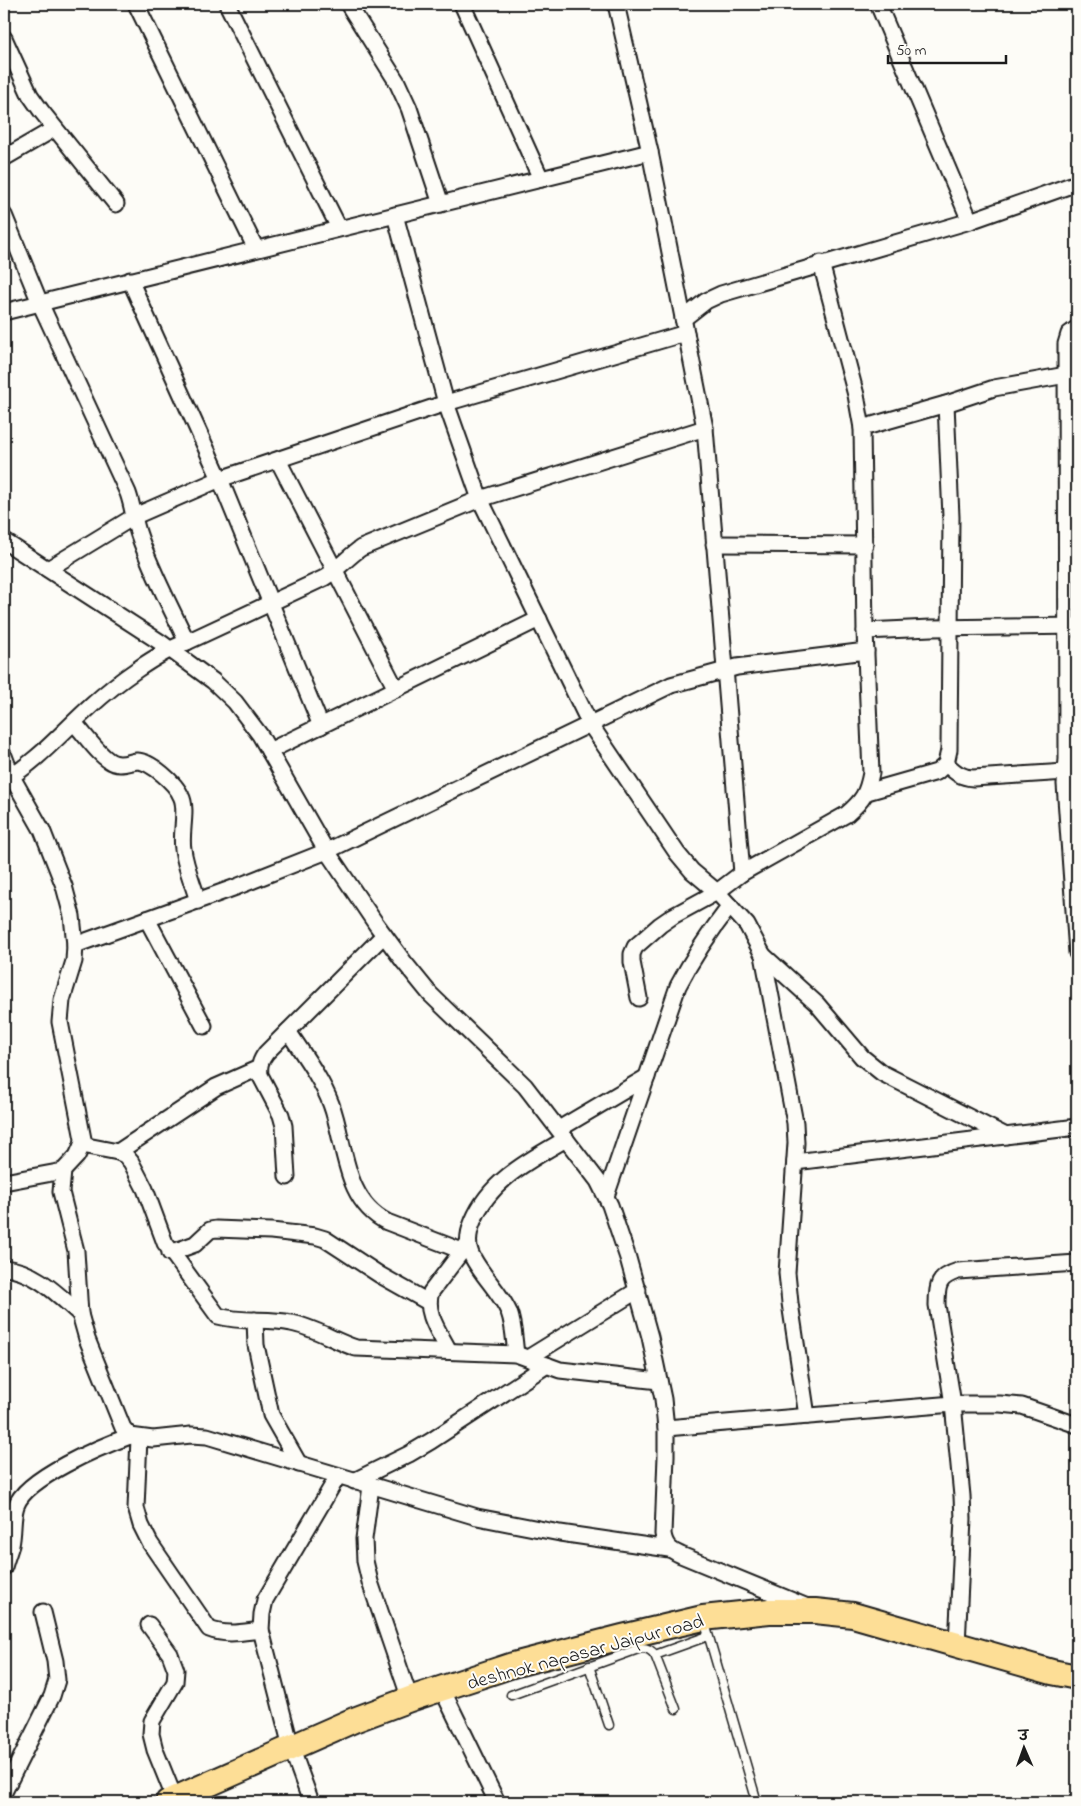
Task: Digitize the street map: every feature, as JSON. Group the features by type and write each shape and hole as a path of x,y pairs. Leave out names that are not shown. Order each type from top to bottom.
{"main road":[{"name":"deshnok napasar Jaipur road","path":"173,1801 354,1720 410,1699 513,1666 622,1637 706,1627 769,1611 815,1611 853,1615 1052,1672 1077,1677"}],"street":[{"path":"136,4 256,249"},
{"path":"227,4 339,228"},
{"path":"348,4 397,82 409,108 441,204"},
{"path":"462,4 541,179"},
{"path":"616,4 650,152 705,428 742,873"},
{"path":"878,4 970,221"},
{"path":"4,38 30,95 54,129 116,204"},
{"path":"4,158 54,129"},
{"path":"4,312 650,152"},
{"path":"48,569 135,516 220,479 446,403 685,326 706,301 721,294 821,263 970,221 1077,183"},
{"path":"395,214 446,403 480,498 590,724 677,853 692,871 717,892 747,925 763,955 795,1123 795,1162 787,1273 807,1416"},
{"path":"4,215 40,303 128,493 138,533 187,642"},
{"path":"639,998 632,954 636,947 660,925 717,892 742,873 847,814 859,804 867,792 871,773 865,631 862,428 856,395 821,263"},
{"path":"130,280 220,479 321,726"},
{"path":"1077,328 1069,334 1066,344 1072,626 1065,804 1077,953"},
{"path":"862,428 994,388 1066,375"},
{"path":"867,792 937,772 946,764 949,750 951,517 946,404"},
{"path":"8,779 42,754 107,692 170,648 187,642 324,578 336,570 348,556 361,548 480,498 705,428"},
{"path":"278,460 396,689"},
{"path":"4,541 170,648 213,681 235,702 260,735 327,851 384,935 430,994 526,1086 598,1181 606,1196 638,1290 659,1381 666,1428 663,1534 669,1549"},
{"path":"714,544 865,545"},
{"path":"269,751 539,619"},
{"path":"865,631 1072,626"},
{"path":"75,945 198,901 327,851 671,685 724,669 866,651"},
{"path":"74,723 106,759 121,765 145,762 178,789 184,807 181,835 183,851 198,901"},
{"path":"4,756 8,779 42,830 61,878 72,916 75,945 74,961 62,1000 60,1022 82,1131 82,1145 77,1156 62,1171 4,1182"},
{"path":"946,764 956,774 973,778 1066,772"},
{"path":"606,1196 678,986 705,938 730,906"},
{"path":"147,919 204,1026"},
{"path":"287,1177 284,1126 281,1115 260,1075 261,1060 384,935"},
{"path":"763,955 817,1004 862,1057 882,1073 1006,1136"},
{"path":"288,1031 324,1089 331,1104 354,1187 368,1208 375,1216 387,1222 465,1247 509,1313 522,1356"},
{"path":"118,1152 216,1088 259,1068"},
{"path":"449,1351 430,1313 428,1302 431,1292 465,1247 478,1210 493,1189 562,1134 647,1077"},
{"path":"795,1162 1077,1127"},
{"path":"82,1145 125,1155 136,1171 144,1188 159,1232 170,1253 218,1316 229,1320 276,1320 302,1325 338,1342 356,1348 522,1356 573,1372 659,1381"},
{"path":"62,1171 61,1192 76,1251 80,1314 87,1339 119,1420 123,1428 134,1437 136,1508 141,1525 150,1543 209,1629 220,1633 234,1634 261,1630"},
{"path":"170,1253 196,1244 210,1230 216,1229 271,1231 315,1236 334,1244 380,1275 428,1302"},
{"path":"957,1645 963,1519 953,1404 937,1305 937,1292 940,1282 947,1274 958,1271 1077,1263"},
{"path":"4,1268 27,1273 40,1280 80,1314"},
{"path":"522,1356 638,1290"},
{"path":"255,1320 256,1345 271,1415 299,1464"},
{"path":"354,1481 431,1441 547,1365"},
{"path":"666,1428 953,1404 1022,1406 1076,1419"},
{"path":"4,1567 12,1544 16,1505 21,1496 30,1488 73,1459 92,1450 134,1437 153,1439 192,1435 207,1436 477,1518 560,1533 669,1549 815,1611"},
{"path":"311,1802 291,1747 261,1630 262,1614 265,1600 338,1476"},
{"path":"370,1486 364,1539 365,1561 370,1582 410,1699"},
{"path":"4,1792 52,1696 57,1680 56,1661 43,1612"},
{"path":"149,1625 170,1654 176,1670 175,1682 152,1721 151,1734 173,1801"},
{"path":"442,1689 497,1802"}],"lane":[{"path":"655,1655 706,1627 757,1802"},
{"path":"510,1694 641,1648 650,1650 655,1655 676,1709"},
{"path":"589,1666 609,1725"}]}
